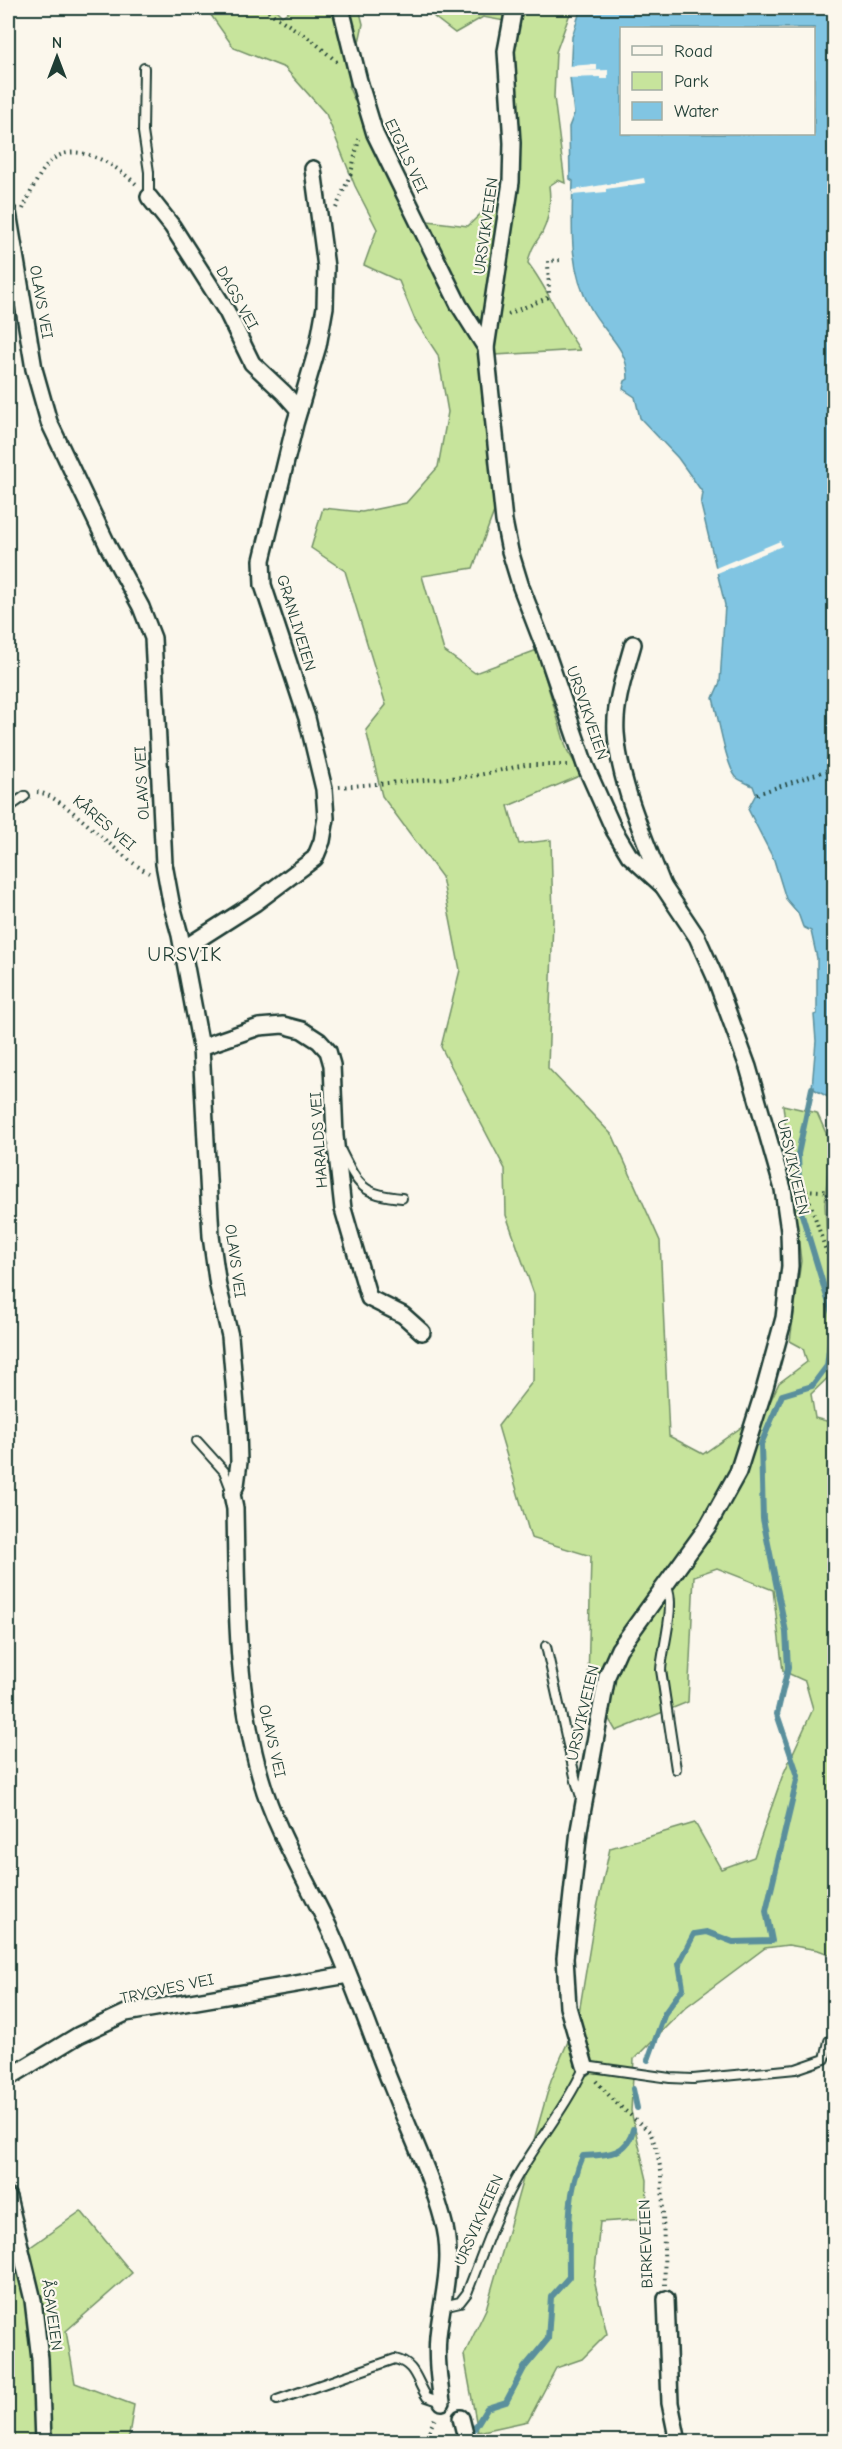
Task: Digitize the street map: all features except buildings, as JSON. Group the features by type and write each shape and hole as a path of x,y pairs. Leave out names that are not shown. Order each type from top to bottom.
{"street":[{"name":"EIGILS VEI","path":"341,8 358,81 371,122 392,170 459,305 486,348"},
{"name":"URSVIKVEIEN","path":"514,8 506,51 513,143 511,182 486,348 504,521 510,551 520,587 548,657 585,765 623,847 651,877 663,886 697,937 715,977 748,1067 783,1189 789,1231 790,1266 784,1318 738,1472 708,1526 619,1649 607,1676 584,1804 565,1967 568,2007 587,2070"},
{"name":"GRANLIVEIEN","path":"183,949 247,909 315,858 322,841 326,818 324,789 307,718 263,585 262,560 275,515 299,410 318,346 325,307 326,267 313,170"},
{"name":"DAGS VEI","path":"149,197 172,226 227,312 252,363 299,410"},
{"name":"OLAVS VEI","path":"9,219 10,246 34,369 49,422 109,549 141,607 153,638 164,864 201,1047 211,1236 218,1286 230,1336 238,1430 236,1485 232,1494 235,1509 240,1673 248,1725 258,1769 284,1838 330,1929 422,2158 444,2222 449,2254 443,2306"},
{"path":"633,644 617,709 616,733 620,768 663,886"},
{"name":"HARALDS VEI","path":"201,1047 259,1027 283,1025 302,1030 319,1041 328,1051 333,1065 335,1136 343,1209 369,1298 403,1316 422,1332"},
{"name":"TRYGVES VEI","path":"8,2078 79,2035 126,2013 348,1975"},
{"name":"ÅSAVEIEN","path":"8,2197 33,2300 40,2359 43,2442"},
{"name":"BIRKEVEIEN","path":"666,2299 670,2403 678,2442"},
{"path":"442,2402 437,2371 438,2336 443,2306"},
{"path":"460,2418 467,2442"}],"lane":[{"path":"144,68 143,132 149,172 149,197"},
{"path":"8,808 25,796"},
{"path":"337,1144 363,1189 384,1197 402,1198"},
{"path":"197,1440 224,1471 232,1494"},
{"path":"666,1586 670,1595 670,1607 661,1670 676,1769"},
{"path":"546,1646 576,1781 584,1804"},
{"path":"587,2070 693,2079 796,2069 825,2059 830,2041"},
{"name":"URSVIKVEIEN","path":"443,2306 460,2302 467,2293 506,2197 587,2070"},
{"path":"277,2400 395,2359 408,2364 414,2370 427,2397 442,2402"}],"path":[{"path":"263,8 313,41 358,81"},
{"path":"335,210 351,173 358,140 371,122"},
{"path":"9,219 17,221 45,168 56,157 69,153 106,161 126,175 149,197"},
{"path":"509,314 547,298 549,294 548,261 561,260"},
{"path":"324,789 474,776 525,765 585,765"},
{"path":"757,794 834,768"},
{"name":"KÅRES VEI","path":"25,796 39,792 54,797 116,851 147,873 167,879"},
{"path":"834,1192 804,1190 834,1275"},
{"name":"BIRKEVEIEN","path":"587,2070 615,2102 650,2132 656,2147 662,2176 666,2299"},
{"path":"424,2442 442,2402"}],"green space":[{"path":"206,8 274,8 282,16 294,8 359,8 363,24 349,88 378,153 428,221 468,226 508,187 511,57 516,23 483,17 455,33 434,17 436,8 572,8 556,52 554,97 565,183 558,180 549,186 550,204 546,222 531,251 528,263 580,350 495,355 501,417 495,509 473,568 422,576 444,651 475,673 537,650 567,750 582,775 508,806 519,844 551,840 553,919 548,1068 613,1136 660,1241 669,1436 703,1454 766,1410 779,1383 807,1362 803,1348 790,1341 801,1261 783,1105 817,1113 830,1142 825,1205 829,1271 834,1277 834,1372 811,1394 815,1418 834,1423 834,1956 818,1950 788,1945 765,1948 686,2007 634,2059 631,2111 647,2180 646,2219 600,2222 594,2280 607,2334 582,2359 556,2368 528,2421 478,2432 464,2355 486,2309 551,2080 578,2019 594,1922 610,1848 695,1823 721,1869 754,1857 782,1777 813,1709 805,1681 783,1671 773,1590 717,1568 694,1576 688,1702 616,1731 588,1684 591,1556 531,1538 498,1426 533,1381 534,1294 506,1215 505,1169 441,1047 460,970 442,877 382,796 366,730 386,705 345,571 311,548 323,508 362,512 406,503 438,467 448,412 438,355 415,320 399,281 364,265 377,229 355,186 326,114 285,68 234,48"},
{"path":"81,2211 132,2273 66,2331 75,2383 134,2405 128,2441 8,2441 8,2263"}],"water":[{"path":"581,8 834,8 834,1108 828,1097 812,1088 816,1041 814,1015 817,1014 817,958 811,931 803,927 798,913 786,899 774,860 748,809 756,794 753,786 736,777 732,771 713,698 720,682 725,605 701,505 703,493 678,458 640,418 635,397 623,389 628,379 624,358 590,307 578,277 573,246 573,181 570,179 569,127 574,114 570,77 572,37"}],"pier":[{"path":"597,64 597,70 581,71 608,70 608,79 600,79 600,77 567,78 569,66"},
{"path":"644,178 645,183 606,189 606,192 572,195 573,190"},
{"path":"780,541 782,546 715,574 713,569"}],"waterway":[{"path":"648,2060 665,2013 683,1988 679,1963 694,1934 707,1932 733,1942 772,1941 766,1911 798,1776 777,1714 788,1668 786,1632 763,1519 761,1444 782,1395 812,1386 827,1366 833,1317 800,1208 798,1154 812,1088"},
{"path":"633,2089 637,2108"},
{"path":"473,2431 487,2408 506,2402 524,2368 548,2339 551,2297 569,2277 571,2200 583,2156 607,2154 621,2149 630,2138 633,2129"}],"district":[{"name":"URSVIK","path":"185,954"}]}
